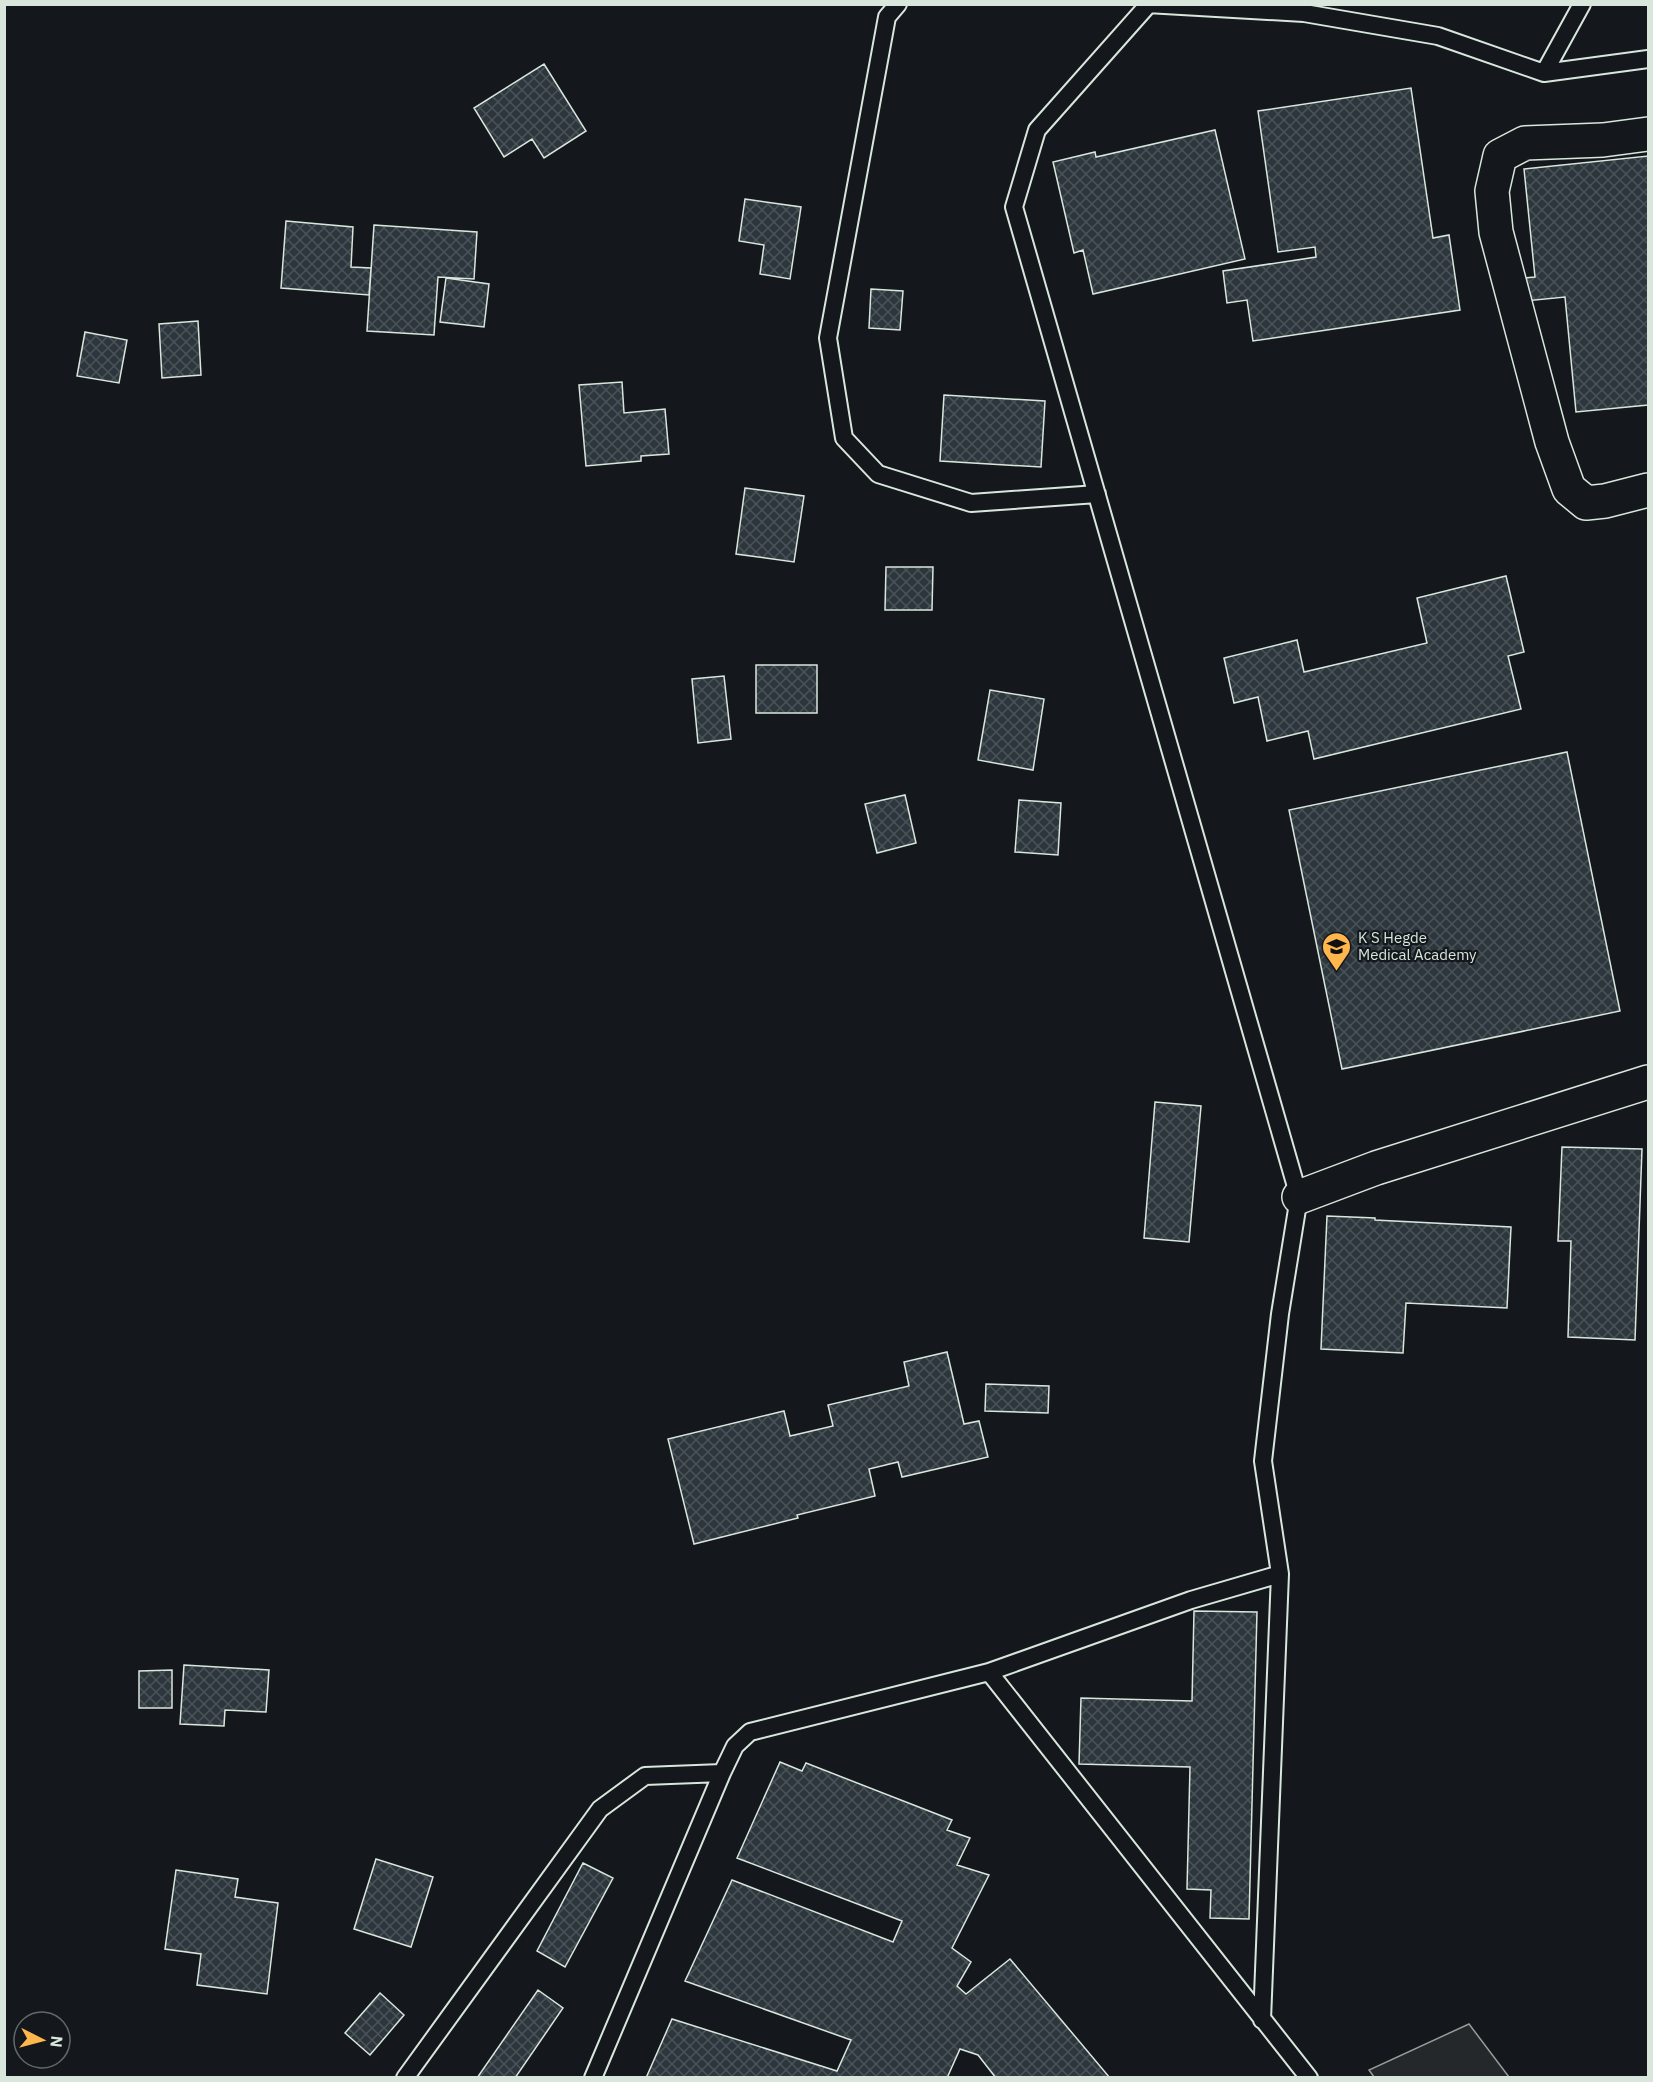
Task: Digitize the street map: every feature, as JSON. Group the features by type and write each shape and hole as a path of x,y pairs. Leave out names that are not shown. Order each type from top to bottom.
{"street":[{"path":"1648,134 1603,140 1525,143 1500,156 1492,191 1496,232 1552,442 1569,489 1586,502 1605,501 1648,490"},
{"path":"1299,1197 1376,1168 1648,1082"}],"lane":[{"path":"898,4 887,17 828,338 844,438 878,474 971,503 1097,494"},
{"path":"1262,2020 1280,1574 1263,1461 1280,1314 1299,1197 1014,207 1037,130 1147,4 1304,13 1438,36 1544,74 1648,59"},
{"path":"1544,74 1582,4"},
{"path":"593,2078 722,1773 735,1746 750,1732 989,1672 1191,1600 1280,1574"},
{"path":"989,1672 1309,2078"},
{"path":"405,2078 600,1809 645,1776 722,1773"}],"shaded area":[{"path":"1469,2024 1509,2077 1374,2077 1369,2070"}],"building":[{"path":"544,64 586,131 544,158 532,139 504,157 474,108"},
{"path":"1411,88 1433,238 1449,235 1460,310 1253,341 1247,300 1227,303 1223,271 1316,257 1315,247 1278,252 1258,111"},
{"path":"1215,130 1245,259 1093,294 1083,250 1074,253 1053,162 1095,152 1096,157"},
{"path":"1648,156 1648,405 1576,412 1565,297 1525,301 1523,278 1535,277 1524,169"},
{"path":"745,199 801,207 790,279 760,274 764,245 739,241"},
{"path":"286,221 353,227 351,267 371,268 369,295 281,288"},
{"path":"374,225 477,232 474,279 438,277 434,335 367,331"},
{"path":"446,278 489,284 484,327 440,322"},
{"path":"871,289 903,291 900,330 869,328"},
{"path":"198,321 201,375 162,378 159,324"},
{"path":"85,332 127,340 119,383 77,376"},
{"path":"622,382 624,413 665,409 669,454 641,456 641,461 586,466 579,385"},
{"path":"944,395 1045,401 1041,467 940,461"},
{"path":"745,488 804,496 794,562 736,554"},
{"path":"886,567 933,567 932,610 885,610"},
{"path":"1506,576 1524,652 1508,656 1521,709 1314,759 1308,731 1267,741 1258,697 1234,703 1224,658 1297,640 1304,672 1427,643 1417,598"},
{"path":"756,665 817,665 817,713 756,713"},
{"path":"724,676 731,739 698,743 692,679"},
{"path":"990,690 1044,699 1033,770 978,760"},
{"path":"1567,752 1620,1011 1342,1069 1289,810"},
{"path":"905,795 916,843 877,853 865,804"},
{"path":"1019,800 1061,803 1058,855 1015,852"},
{"path":"1155,1102 1201,1106 1189,1242 1144,1238"},
{"path":"1562,1147 1642,1149 1635,1340 1568,1337 1571,1241 1558,1241"},
{"path":"1327,1216 1511,1227 1507,1308 1406,1303 1403,1353 1321,1349"},
{"path":"947,1352 964,1424 979,1421 988,1457 902,1477 898,1462 869,1469 875,1496 694,1544 668,1439 784,1411 790,1436 833,1426 828,1405 909,1386 904,1362"},
{"path":"986,1384 1049,1386 1048,1413 985,1411"},
{"path":"1194,1611 1257,1612 1249,1919 1210,1918 1211,1890 1187,1889 1190,1767 1079,1764 1081,1698 1192,1701"},
{"path":"184,1665 269,1670 266,1712 225,1710 224,1726 180,1724"},
{"path":"172,1670 172,1708 139,1708 139,1671"},
{"path":"780,1762 802,1771 806,1763 952,1820 947,1830 970,1838 957,1865 989,1875 952,1948 971,1962 957,1986 966,1994 1010,1959 1110,2078 996,2078 978,2055 960,2049 947,2078 646,2078 672,2019 837,2071 851,2040 685,1981 732,1880 893,1942 902,1921 737,1858"},
{"path":"376,1859 433,1877 411,1947 354,1929"},
{"path":"583,1863 613,1878 565,1967 537,1951"},
{"path":"176,1870 238,1879 235,1897 278,1903 267,1994 197,1985 201,1954 165,1949"},
{"path":"538,1990 563,2008 515,2078 477,2078"},
{"path":"380,1993 404,2015 370,2055 345,2033"}],"place":[{"name":"K S Hegde Medical Academy","path":"1337,972"}]}
